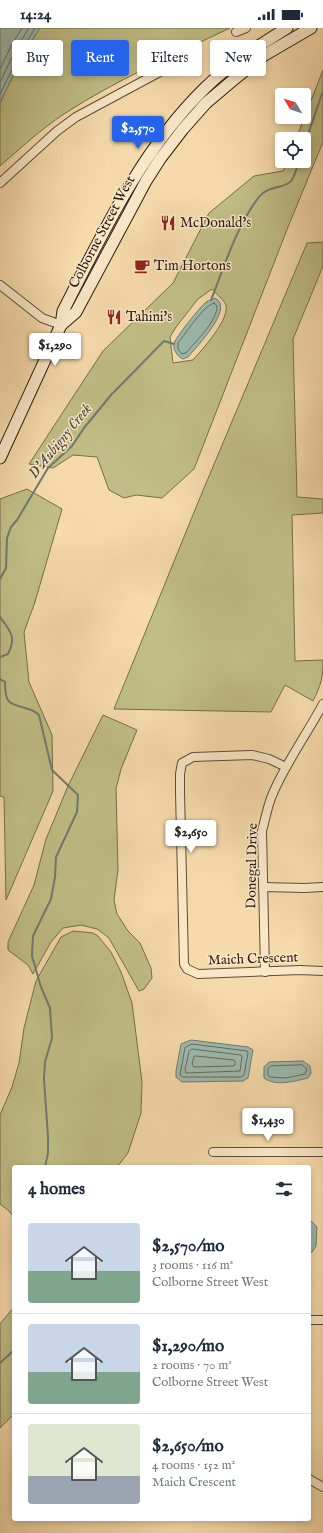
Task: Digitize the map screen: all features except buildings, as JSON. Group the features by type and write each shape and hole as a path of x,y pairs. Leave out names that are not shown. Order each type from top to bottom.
{"main road":[{"name":"Colborne Street West","path":"0,458 62,325 63,312 118,204 140,168 176,118 204,88 232,64 287,28"},
{"name":"Colborne Street West","path":"62,325 76,312 146,181 160,159 183,129 206,103 263,56 311,28"}],"street":[{"path":"236,32 246,28"},
{"path":"0,183 57,131 76,117 154,76"},
{"path":"0,285 42,318 62,325"},
{"name":"Donegal Drive","path":"265,972 262,831 271,798 286,767 323,704"},
{"name":"Maich Crescent","path":"286,767 269,759 252,755 193,756 182,763 180,774 184,964 187,969 198,974 300,970 323,971"},
{"path":"263,887 323,887"},
{"path":"213,1152 323,1152"},
{"path":"311,1320 323,1320"},
{"path":"311,1480 323,1487"}],"shaded area":[{"path":"40,28 230,28 202,41 202,40 137,40 137,73 64,114 31,139 0,166 0,103 13,76 63,76 63,40 32,40"},
{"path":"323,70 323,142 288,227 194,469 162,498 136,495 124,498 109,490 97,457 73,455 53,468 29,464 103,351 173,283 209,213 254,176 283,171 284,168 311,168 311,132 299,132 302,124 311,124 311,101","holes":["212,289 224,301 226,309 225,316 209,341 193,360 173,363 170,337 198,299"]},
{"path":"323,242 323,266 293,339 297,497 323,499 323,513 292,515 295,661 323,660 322,677 316,695 313,701 285,685 271,712 114,709 199,500 307,243"},
{"path":"27,489 62,509 35,602 24,632 29,682 52,735 53,791 6,900 4,797 0,796 0,499"},
{"path":"103,715 137,730 121,769 116,789 118,870 114,900 117,914 128,931 140,943 151,968 152,978 144,989 139,991 109,938 97,929 81,925 63,928 51,942 33,974 28,965 8,950 8,942 34,885 46,839 68,786"},
{"path":"73,931 93,933 98,936 111,952 121,972 132,1003 142,1082 141,1113 128,1153 119,1165 12,1165 12,1215 0,1204 0,1115 12,1087 19,1063 24,1028 36,981 61,937"},
{"path":"12,1309 12,1416 0,1428 0,1324"}],"water":[{"path":"0,28 40,28 32,40 12,40 13,76 0,103"},
{"path":"215,298 220,303 220,310 212,328 188,357 183,359 181,358 175,351 175,341 203,305 207,301"},
{"path":"191,1040 248,1047 253,1050 248,1078 243,1081 182,1082 176,1077 181,1044"},
{"path":"303,1061 310,1066 311,1073 308,1078 280,1083 269,1081 264,1078 264,1067 269,1062"},
{"path":"311,1221 317,1227 316,1246 312,1252"}],"waterway":[{"name":"D'Aubigny Creek","path":"309,132 323,91"},
{"name":"D'Aubigny Creek","path":"211,300 237,234 251,209 263,193 285,185 291,181 297,168"},
{"name":"D'Aubigny Creek","path":"0,579 6,568 7,538 11,527 17,520 48,468 72,446 84,428 111,395 164,341 174,344"},
{"name":"D'Aubigny Creek","path":"0,617 9,630 12,639 11,648 8,654 0,657"},
{"name":"D'Aubigny Creek","path":"0,679 5,682 7,698 12,704 31,710 39,715 52,770 78,795 77,812 56,857 55,877 51,899 33,936 32,956 41,987 50,1008 52,1038 45,1062 44,1079 48,1137 48,1153 45,1165"},
{"name":"D'Aubigny Creek","path":"0,1363 12,1352"}],"place":[{"name":"McDonald's","path":"168,223"},
{"name":"Tim Hortons","path":"142,266"},
{"name":"Tahini's","path":"114,317"}]}
